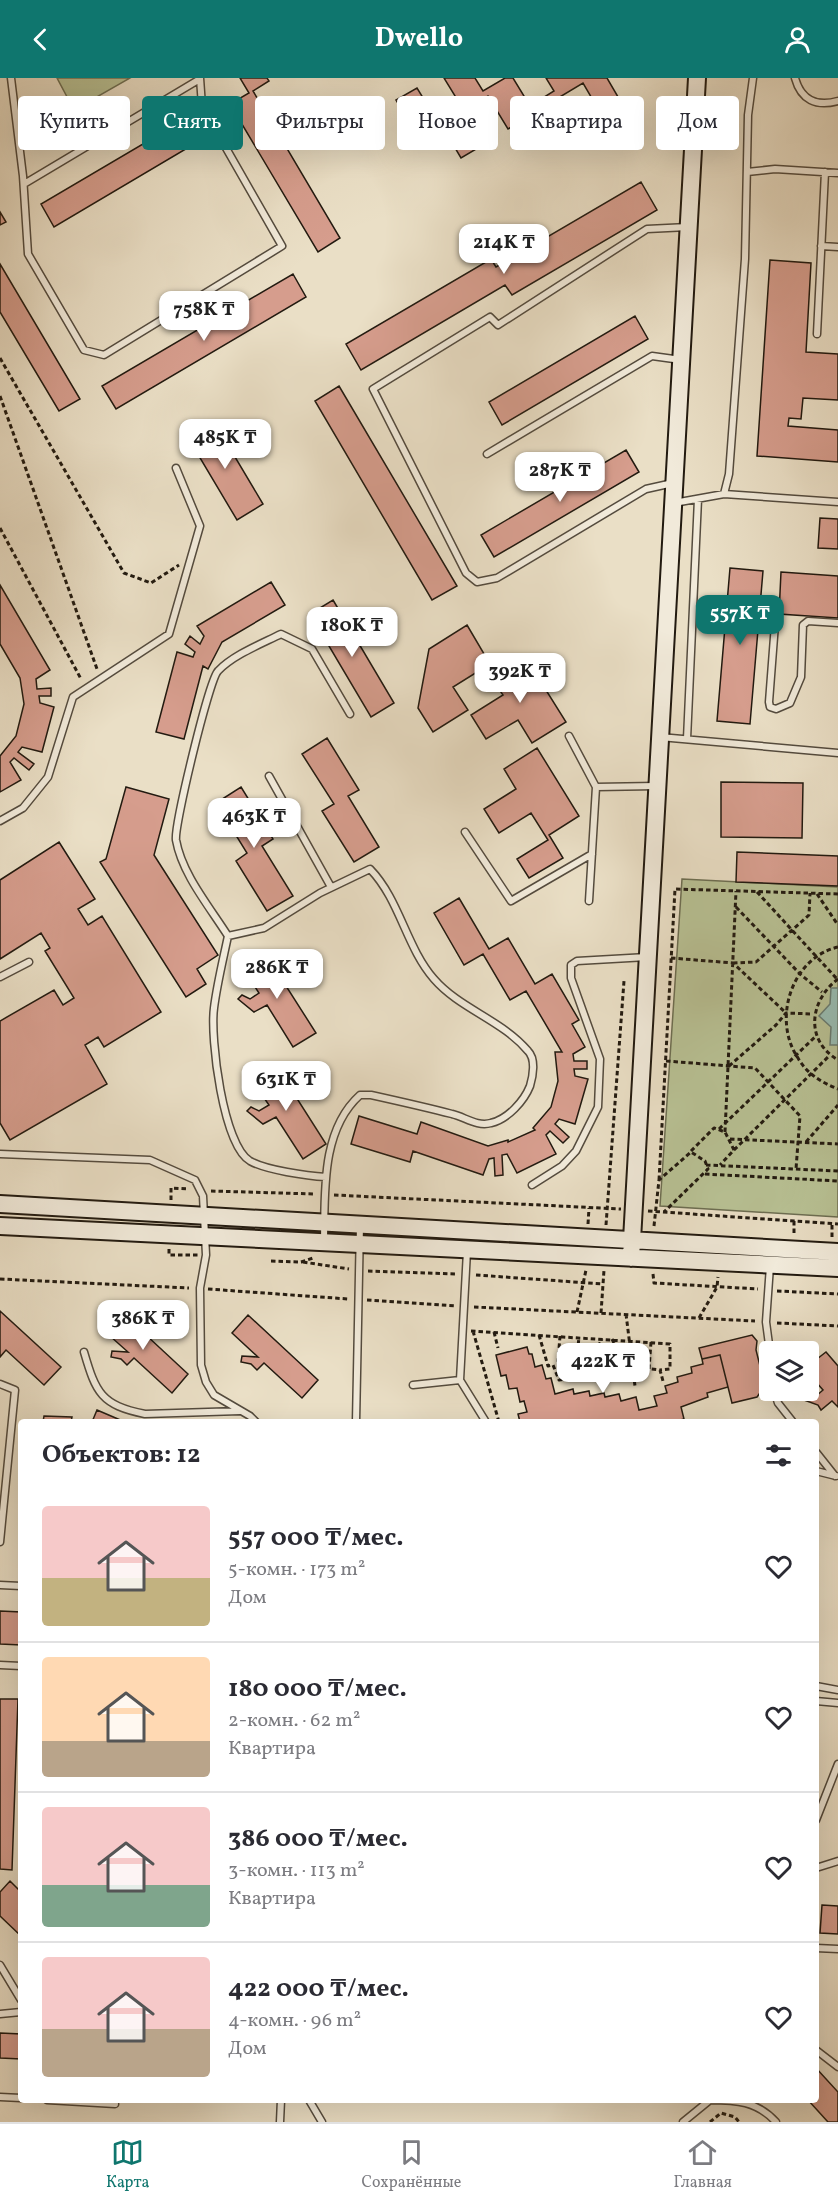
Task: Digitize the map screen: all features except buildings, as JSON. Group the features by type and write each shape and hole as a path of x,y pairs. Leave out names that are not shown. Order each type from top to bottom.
{"main road":[{"path":"631,1250 697,78"},
{"path":"0,1204 324,1221 360,1224 467,1241"},
{"path":"0,1226 360,1244 467,1241 771,1256 838,1268"},
{"path":"771,1256 835,1247"}],"lane":[{"path":"10,78 24,184 28,254 84,350 104,355 282,246 202,106 200,79 24,184"},
{"path":"724,494 729,474 745,259 748,115 753,78"},
{"path":"795,78 798,92 806,99 816,104 838,101"},
{"path":"747,172 775,169 838,173"},
{"path":"817,334 825,172"},
{"path":"674,483 646,489 497,578 477,582 466,573 373,389 490,317 498,325 648,229 688,227"},
{"path":"821,246 838,247"},
{"path":"487,454 652,356 681,360"},
{"path":"0,821 23,808 48,777 73,697 169,634 200,526 176,468"},
{"path":"673,504 724,494 838,502"},
{"path":"687,740 698,499"},
{"path":"775,624 769,704 776,709 790,703 801,677 803,625 808,621 838,623"},
{"path":"326,1177 304,1176 249,1160 231,1134 219,1089 213,1010 228,936 185,868 176,838 203,714 217,672 281,634 312,648 350,714"},
{"path":"569,736 597,788 589,901"},
{"path":"660,737 838,753"},
{"path":"268,776 331,887"},
{"path":"597,788 657,786"},
{"path":"465,832 511,901 592,854"},
{"path":"228,936 264,928 331,887 370,869 387,891 427,972 442,989 509,1031 531,1053 533,1071 524,1098 512,1111 492,1123 475,1123 456,1114 360,1095 349,1104 336,1127 326,1177 324,1241"},
{"path":"532,1185 562,1166 576,1151 598,1107 600,1059 571,978 571,965 577,961 647,957"},
{"path":"0,977 29,962"},
{"path":"0,1154 150,1160 195,1180 202,1190 206,1255 200,1288 201,1365 206,1382 219,1400 241,1410 252,1419"},
{"path":"356,1419 360,1224"},
{"path":"467,1241 460,1380 484,1419"},
{"path":"769,1341 766,1322 771,1256"},
{"path":"84,1352 98,1392 132,1412 145,1414 241,1410"},
{"path":"413,1385 460,1380"},
{"path":"0,1384 15,1390 0,1542"},
{"path":"777,1401 791,1419"},
{"path":"819,1456 837,1477"},
{"path":"819,1472 837,1477"},
{"path":"0,1585 18,1586"},
{"path":"0,1665 18,1666"},
{"path":"819,1687 838,1690"},
{"path":"819,1701 838,1702"},
{"path":"819,1810 838,1764"},
{"path":"819,1867 838,1861"},
{"path":"819,1948 838,1948"},
{"path":"0,1965 18,1996"},
{"path":"0,2014 18,2012"},
{"path":"819,2052 838,2067"},
{"path":"0,2097 18,2098"},
{"path":"98,2103 115,2104"},
{"path":"280,2122 281,2103"},
{"path":"311,2103 322,2122"},
{"path":"683,2122 706,2103"},
{"path":"757,2103 776,2122"}],"path":[{"path":"0,358 124,573 151,583 191,557"},
{"path":"0,396 101,679"},
{"path":"0,528 86,688"},
{"path":"655,1211 659,1180 675,890 838,894"},
{"path":"725,1132 736,891"},
{"path":"757,892 838,979 822,992 813,1014 816,1036 830,1055 838,1060"},
{"path":"671,958 733,963 756,962 809,915 810,893"},
{"path":"816,894 838,925"},
{"path":"736,906 800,974 822,992"},
{"path":"838,947 816,957 800,974 790,992 786,1013 788,1035 796,1056 811,1074 838,1089"},
{"path":"733,963 786,1013 813,1014"},
{"path":"601,1313 624,981"},
{"path":"729,1066 776,1025 786,1013"},
{"path":"719,1130 816,1036"},
{"path":"720,1165 830,1055"},
{"path":"665,1061 755,1068 800,1116 796,1169"},
{"path":"806,1142 838,1105"},
{"path":"659,1180 714,1128 725,1132 734,1150"},
{"path":"730,1139 838,1144"},
{"path":"664,1212 708,1169 691,1152"},
{"path":"706,1165 838,1172"},
{"path":"704,1174 838,1181"},
{"path":"169,1214 171,1188 633,1209 838,1224"},
{"path":"794,1221 794,1240"},
{"path":"832,1224 835,1247"},
{"path":"167,1234 169,1255 206,1255"},
{"path":"301,1262 360,1271 603,1284"},
{"path":"0,1279 200,1288 464,1307 838,1326"},
{"path":"654,1283 838,1294"},
{"path":"699,1318 717,1287"},
{"path":"626,1314 636,1386"},
{"path":"463,1330 629,1340 670,1344 670,1369 567,1367 558,1361 560,1336"},
{"path":"473,1331 498,1419"},
{"path":"494,1332 498,1348"},
{"path":"538,1335 548,1366 553,1365 560,1380 566,1379 567,1367"},
{"path":"576,1367 579,1337"},
{"path":"601,1367 595,1353 603,1339"},
{"path":"612,1339 618,1351 614,1367"},
{"path":"649,1369 651,1342"},
{"path":"660,1370 663,1381"},
{"path":"710,2122 722,2113 735,2117 739,2122"}],"green space":[{"path":"57,78 130,78 98,96 67,96"},
{"path":"682,879 838,887 838,1217 660,1206"}],"water":[{"path":"831,988 838,988 838,1045 830,1045 831,1027 819,1016 830,1004"}]}
